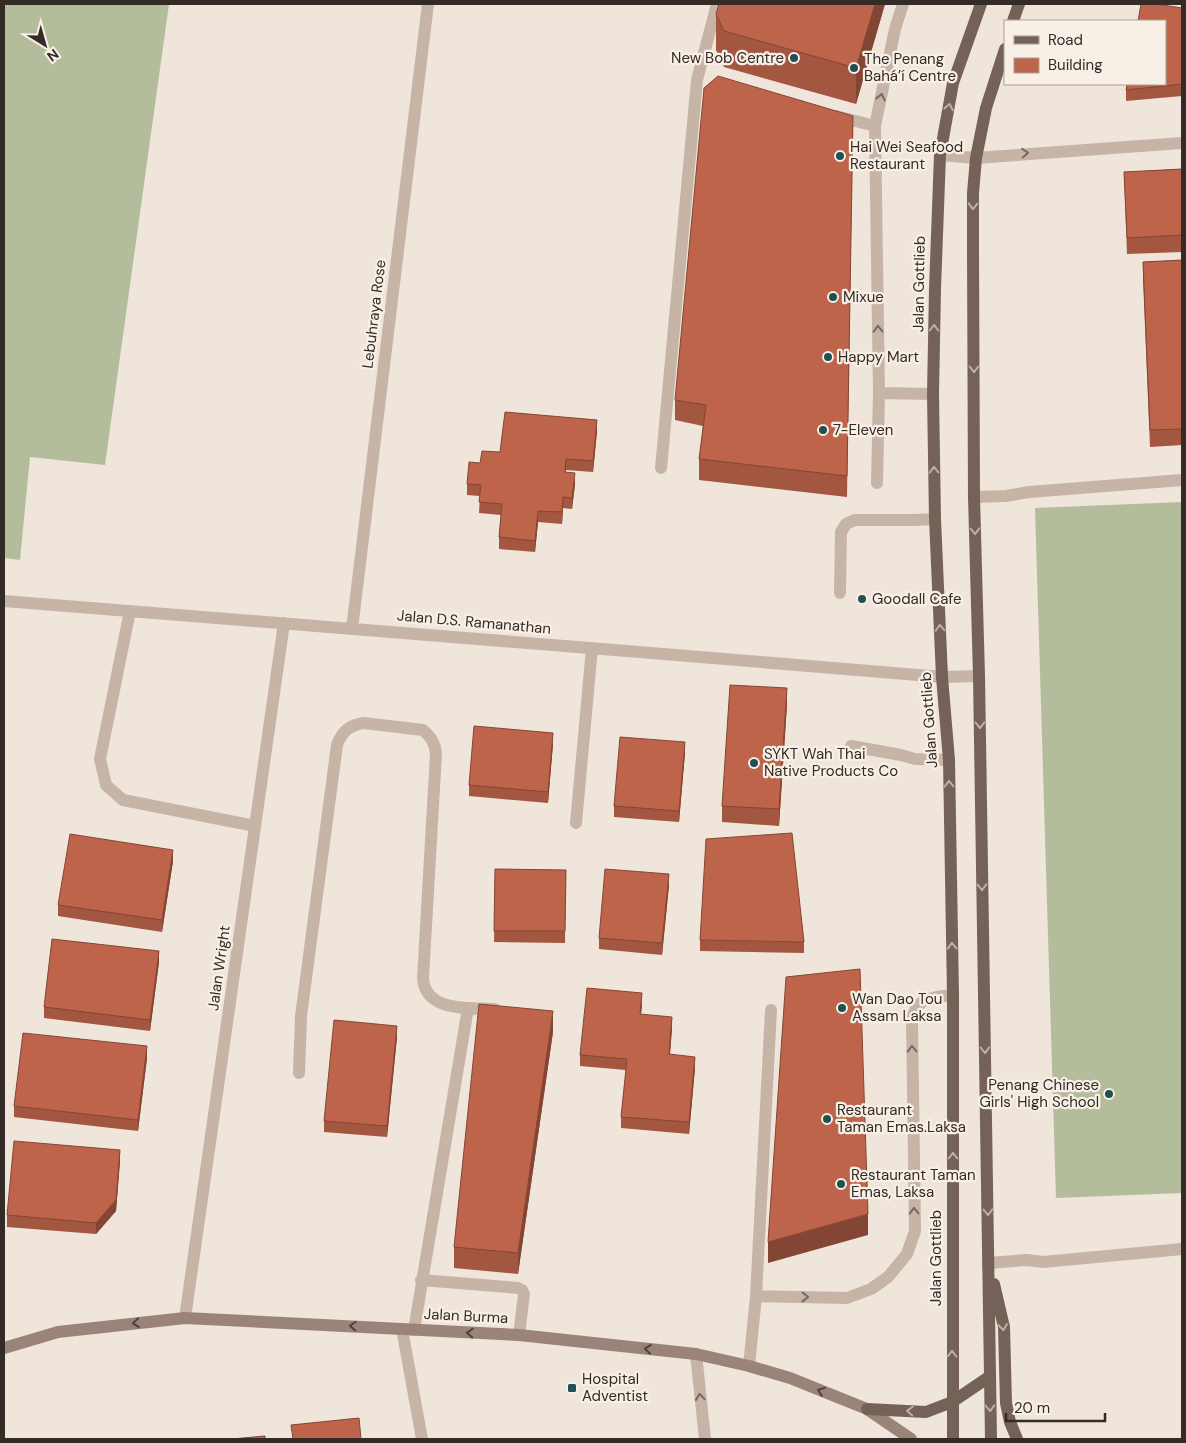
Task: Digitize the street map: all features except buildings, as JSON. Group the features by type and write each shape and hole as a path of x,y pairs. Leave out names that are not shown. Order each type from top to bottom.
{"main road":[{"name":"Jalan Gottlieb","path":"953,1439 953,995 949,760 942,677 935,519 933,394 936,232 940,155 953,83 981,4"},
{"path":"1013,20 1019,4"},
{"path":"991,1439 979,676 974,497 973,251 976,158 986,108 1004,51"},
{"path":"988,1263 1004,1327 1006,1403 1016,1439"},
{"name":"Jalan Burma","path":"4,1348 58,1332 184,1318 519,1335 696,1354 749,1366 790,1378 867,1409 911,1439"},
{"path":"867,1409 926,1412 952,1402 989,1377"}],"street":[{"name":"Lebuhraya Rose","path":"352,629 428,4"},
{"path":"661,468 702,81 717,4"},
{"path":"877,483 879,393 875,126 895,29 903,4"},
{"path":"828,114 875,126"},
{"path":"940,155 976,158 1182,143"},
{"path":"879,393 933,394"},
{"path":"974,497 1006,496 1029,492 1182,480"},
{"path":"840,593 841,532 846,524 856,520 935,519"},
{"name":"Jalan D.S. Ramanathan","path":"4,602 942,677 979,676"},
{"path":"130,611 100,759 106,786 123,800 255,826"},
{"name":"Jalan Wright","path":"184,1318 284,623"},
{"path":"576,823 592,648"},
{"path":"299,1073 301,1016 338,745 341,735 355,724 364,723 423,730 435,744 424,988 434,1001 443,1004 468,1008 506,1010"},
{"path":"851,746 915,759 949,760"},
{"path":"756,1296 847,1298 871,1289 888,1277 907,1254 914,1231 913,1012 918,1004 926,999 953,995"},
{"path":"422,1439 408,1329 421,1280 468,1008"},
{"path":"749,1366 756,1296 770,1010"},
{"path":"988,1263 1026,1260 1043,1262 1182,1249"},
{"path":"421,1280 518,1288 522,1290 524,1294 519,1335"},
{"path":"696,1354 705,1439"}],"green space":[{"path":"4,4 169,4 105,465 30,457 20,560 4,558"},
{"name":"Penang Chinese Girls' High School","path":"1182,502 1182,1193 1056,1198 1035,508"}],"place":[{"name":"New Bob Centre","path":"794,58"},
{"name":"The Penang Bahá’í Centre","path":"854,68"},
{"name":"Hai Wei Seafood Restaurant","path":"840,156"},
{"name":"Mixue","path":"833,297"},
{"name":"Happy Mart","path":"828,357"},
{"name":"7-Eleven","path":"823,430"},
{"name":"Goodall Cafe","path":"862,599"},
{"name":"SYKT Wah Thai Native Products Co","path":"754,763"},
{"name":"Wan Dao Tou Assam Laksa","path":"842,1008"},
{"name":"Penang Chinese Girls' High School","path":"1109,1094"},
{"name":"Restaurant Taman Emas.Laksa","path":"827,1119"},
{"name":"Restaurant Taman Emas, Laksa","path":"841,1184"},
{"name":"Hospital Adventist","path":"572,1388"}]}
